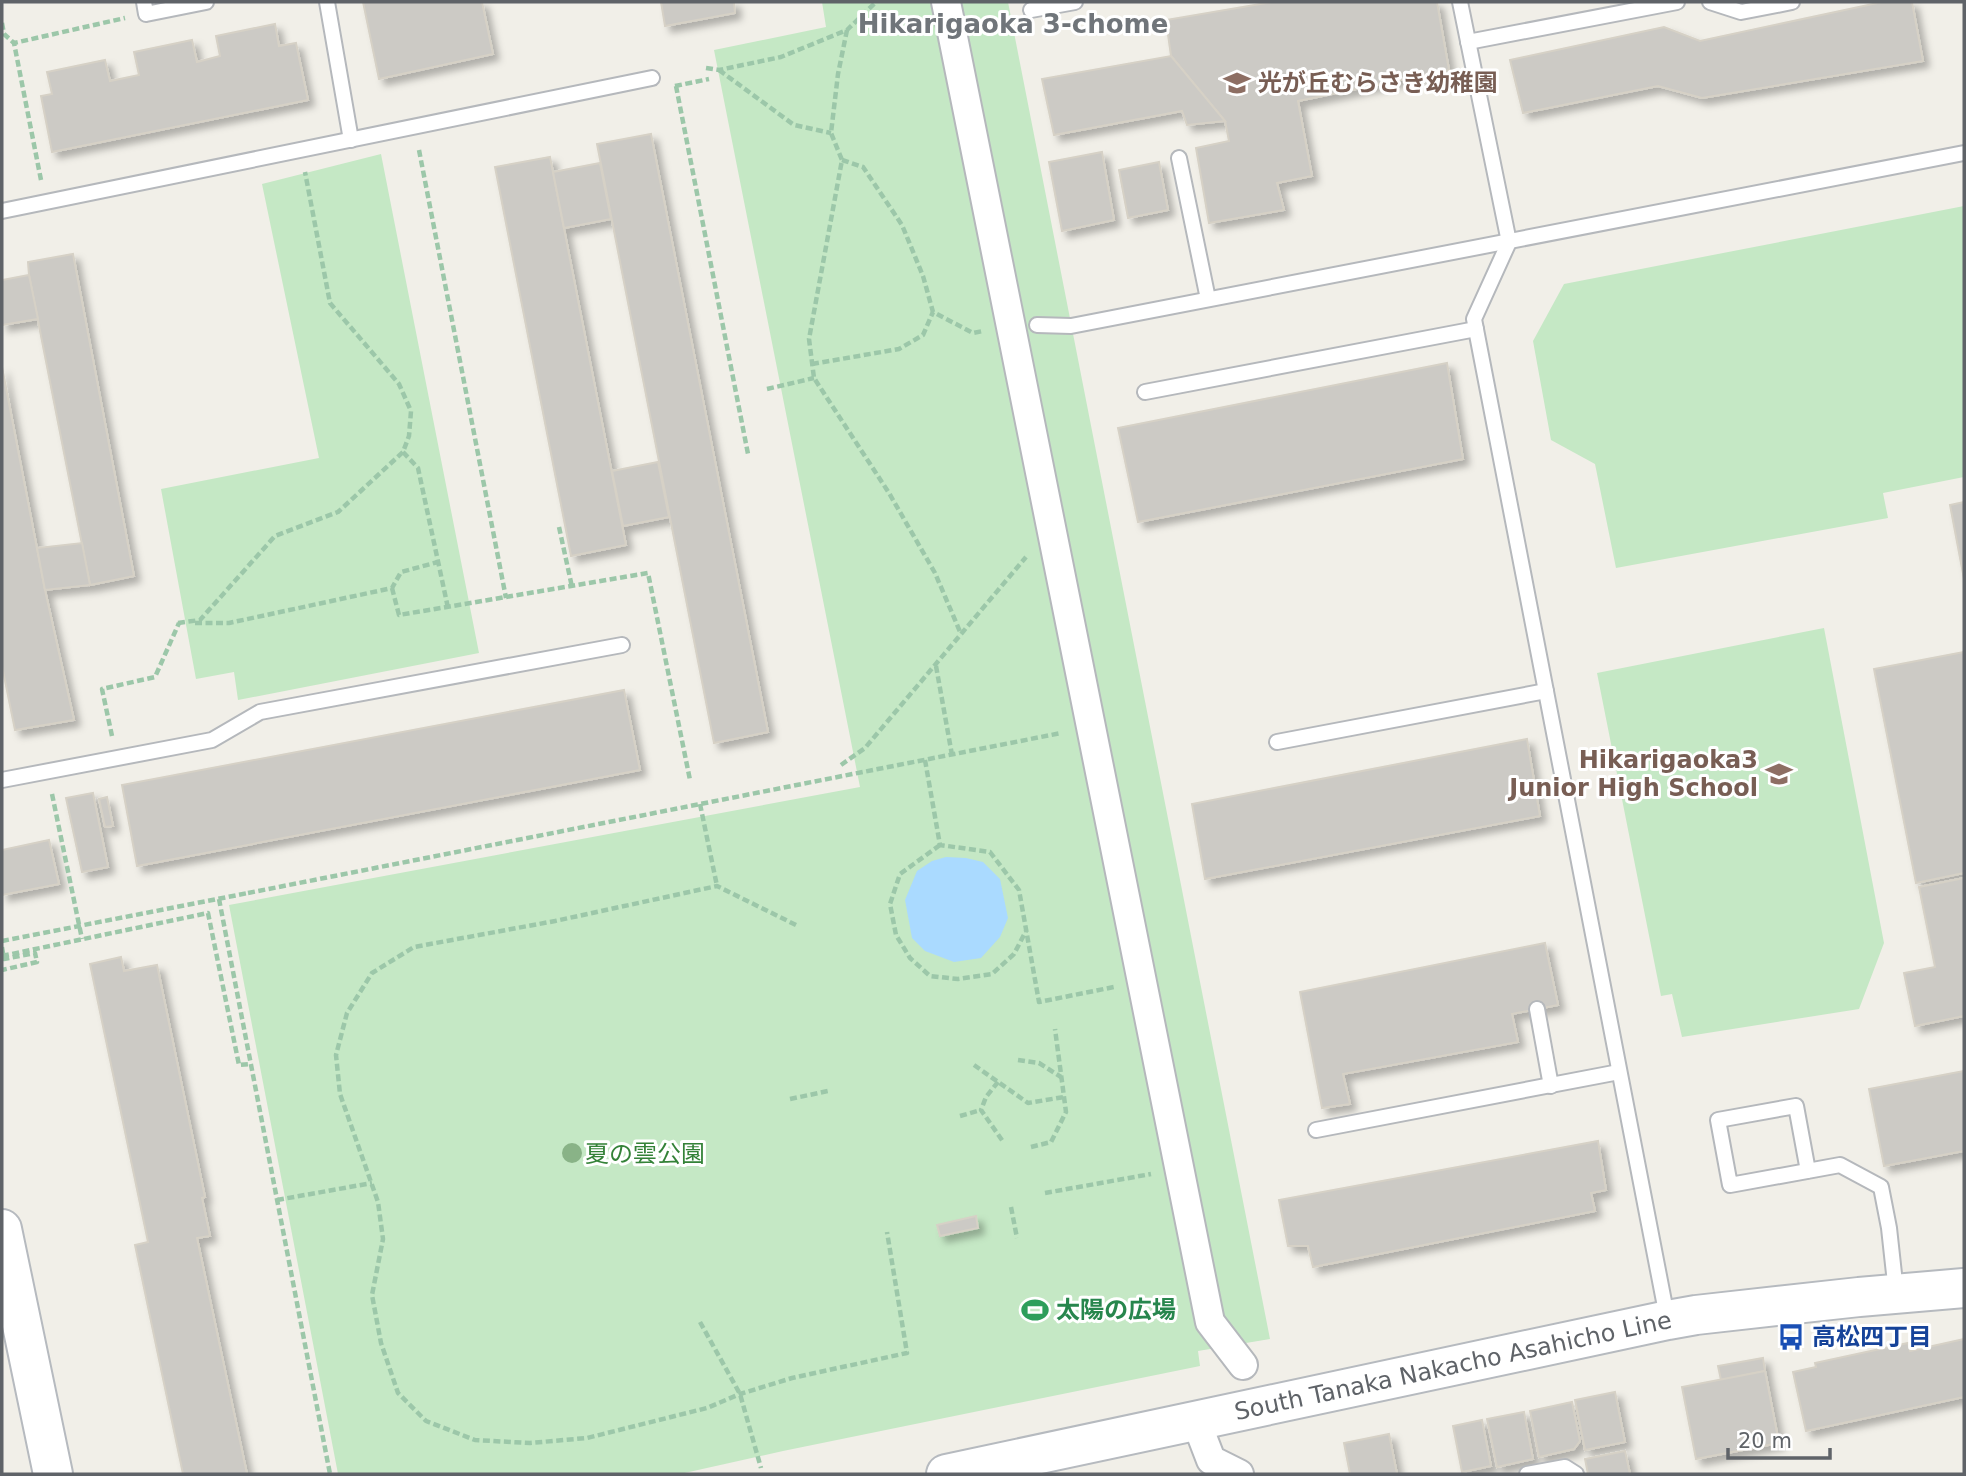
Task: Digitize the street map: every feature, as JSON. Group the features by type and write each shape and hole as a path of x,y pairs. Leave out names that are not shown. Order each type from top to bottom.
{"main road":[{"path":"2,1229 53,1474"},
{"name":"South Tanaka Nakacho Asahicho Line","path":"946,1474 1668,1320 1964,1288"}],"street":[{"path":"946,2 1024,324 1053,534 1210,1322 1243,1365"},
{"path":"1196,1421 1211,1460 1239,1474"}],"lane":[{"path":"145,8 206,2"},
{"path":"327,2 351,139"},
{"path":"1031,10 1075,2"},
{"path":"1460,2 1509,242 1474,319 1668,1320"},
{"path":"1468,42 1677,2"},
{"path":"1710,2 1741,12 1792,2"},
{"path":"2,211 652,78"},
{"path":"1024,324 1071,326 1964,153"},
{"path":"1179,158 1208,299"},
{"path":"1145,392 1476,329"},
{"path":"2,780 212,740 260,712 622,645"},
{"path":"1277,742 1546,691"},
{"path":"1537,1009 1551,1086"},
{"path":"1317,1130 1619,1072"},
{"path":"1808,1171 1796,1106 1718,1120 1730,1185 1808,1171 1840,1165 1881,1186 1897,1294"},
{"path":"1527,1474 1565,1466 1576,1474"}],"path":[{"path":"706,68 719,70 781,57 847,30 876,2"},
{"path":"14,43 145,8"},
{"path":"2,23 4,34 14,43 41,180"},
{"path":"847,30 838,74 831,133 842,160 809,339 814,379 889,493 934,573 961,634"},
{"path":"719,70 794,125 831,133"},
{"path":"676,86 748,454"},
{"path":"417,139 506,598"},
{"path":"812,364 900,349 923,335 933,312 923,276 902,225 863,167 842,160"},
{"path":"178,622 200,620 275,536 338,512 402,452 409,436 411,411 399,384 330,303 303,161"},
{"path":"933,312 973,333 1024,324"},
{"path":"766,389 814,379"},
{"path":"402,452 418,468 448,608"},
{"path":"559,527 572,586"},
{"path":"841,765 865,748 1029,554 1053,534"},
{"path":"178,622 229,623 392,588 401,572 438,562"},
{"path":"112,737 102,690 155,677 178,622"},
{"path":"935,665 951,755"},
{"path":"2,941 1090,727"},
{"path":"925,760 940,845"},
{"path":"51,786 82,939"},
{"path":"700,804 717,886"},
{"path":"1026,931 1014,954 992,974 958,979 930,976 910,958 896,935 890,904 900,874 940,845 990,852 1019,890 1026,931 1038,1002 1141,982"},
{"path":"796,925 717,886 555,921 414,947 372,973 347,1013 336,1055 340,1094 378,1202 383,1239 372,1295 381,1342 398,1394 426,1422 475,1440 530,1443 587,1438 707,1408 740,1394 792,1378 907,1353 887,1232"},
{"path":"219,899 330,1474"},
{"path":"3,956 208,914 239,1065 251,1064"},
{"path":"2,947 3,956"},
{"path":"2,970 37,962 35,953 4,959 3,956"},
{"path":"1031,1147 1051,1142 1066,1112 1055,1029"},
{"path":"1018,1060 1039,1063 1061,1077"},
{"path":"974,1065 1028,1102 1063,1097"},
{"path":"981,1110 986,1097 998,1082"},
{"path":"790,1098 828,1091"},
{"path":"960,1116 981,1110"},
{"path":"981,1110 1004,1143"},
{"path":"1045,1193 1179,1168"},
{"path":"277,1200 372,1183"},
{"path":"1011,1207 1017,1238"},
{"path":"700,1322 740,1394 761,1468"}],"green space":[{"name":"夏の雲公園","path":"822,2 1008,2 1270,1339 1198,1351 1200,1366 680,1474 338,1474 229,905 860,787 714,50 826,27"},
{"path":"381,154 479,653 238,700 234,672 196,679 161,489 319,458 262,184"},
{"path":"1964,206 1964,477 1883,493 1888,518 1616,568 1595,464 1551,440 1533,341 1564,284"},
{"path":"1824,628 1884,943 1859,1009 1682,1037 1672,994 1661,996 1597,673"}],"water":[{"path":"946,857 983,862 1000,879 1008,918 1000,937 981,958 954,962 925,951 912,938 905,900 917,871 932,861"}],"building":[{"path":"363,2 482,2 493,54 379,79"},
{"path":"661,2 734,2 735,13 665,26"},
{"path":"1272,2 1437,2 1449,70 1298,101 1312,176 1277,183 1284,210 1209,223 1196,148 1229,141 1225,121 1171,56 1166,20"},
{"path":"1882,2 1912,2 1923,61 1702,98 1658,86 1523,113 1510,60 1664,27 1700,41"},
{"path":"275,24 279,46 296,43 308,100 52,152 41,96 52,94 47,72 105,60 110,81 139,75 134,52 192,40 197,62 220,56 216,36"},
{"path":"1171,56 1225,121 1187,125 1182,111 1054,135 1042,79"},
{"path":"651,134 768,732 714,743 597,144"},
{"path":"1102,152 1114,220 1062,231 1049,162"},
{"path":"550,157 626,545 571,556 495,167"},
{"path":"1159,162 1168,210 1128,218 1119,170"},
{"path":"600,163 611,219 564,228 553,172"},
{"path":"73,254 134,576 90,585 28,262"},
{"path":"29,275 38,319 2,325 2,280"},
{"path":"1447,363 1463,459 1138,522 1118,428"},
{"path":"2,367 45,590 74,720 15,730 2,666"},
{"path":"658,462 669,517 623,526 612,471"},
{"path":"1964,502 1964,579 1950,505"},
{"path":"82,543 90,585 45,590 37,548"},
{"path":"1964,652 1964,873 1916,883 1874,669"},
{"path":"624,690 640,770 137,866 122,785"},
{"path":"1527,739 1540,816 1205,879 1192,804"},
{"path":"93,793 108,867 82,872 66,798"},
{"path":"107,797 113,826 105,827 99,799"},
{"path":"49,840 59,884 2,895 2,850"},
{"path":"1964,878 1964,1016 1915,1026 1904,973 1935,967 1919,887"},
{"path":"1545,943 1558,1005 1512,1014 1518,1042 1343,1074 1350,1104 1322,1108 1300,992"},
{"path":"121,957 124,971 157,965 205,1197 202,1198 210,1236 197,1238 247,1474 183,1474 135,1245 148,1242 90,964"},
{"path":"1964,1071 1964,1151 1884,1166 1869,1089"},
{"path":"1598,1141 1606,1190 1591,1193 1595,1211 1313,1267 1308,1246 1288,1246 1279,1200"},
{"path":"976,1216 978,1228 940,1236 937,1225"},
{"path":"1964,1339 1964,1397 1806,1431 1793,1372 1816,1367 1815,1363 1908,1343 1910,1351"},
{"path":"1763,1358 1765,1371 1721,1380 1718,1366"},
{"path":"1765,1371 1779,1443 1696,1459 1682,1387"},
{"path":"1615,1392 1625,1442 1585,1450 1575,1400"},
{"path":"1572,1402 1580,1441 1574,1449 1539,1457 1530,1411"},
{"path":"1524,1412 1533,1459 1497,1467 1487,1419"},
{"path":"1482,1420 1491,1466 1462,1472 1453,1426"},
{"path":"1389,1434 1397,1474 1350,1474 1344,1443"},
{"path":"1625,1451 1630,1474 1588,1474 1585,1459"}],"place":[{"name":"光が丘むらさき幼稚園","path":"1237,83"},
{"name":"Hikarigaoka3 Junior High School","path":"1779,774"},
{"name":"太陽の広場","path":"1035,1310"},
{"name":"高松四丁目","path":"1791,1337"}],"district":[{"name":"Hikarigaoka 3-chome","path":"1013,24"}]}
